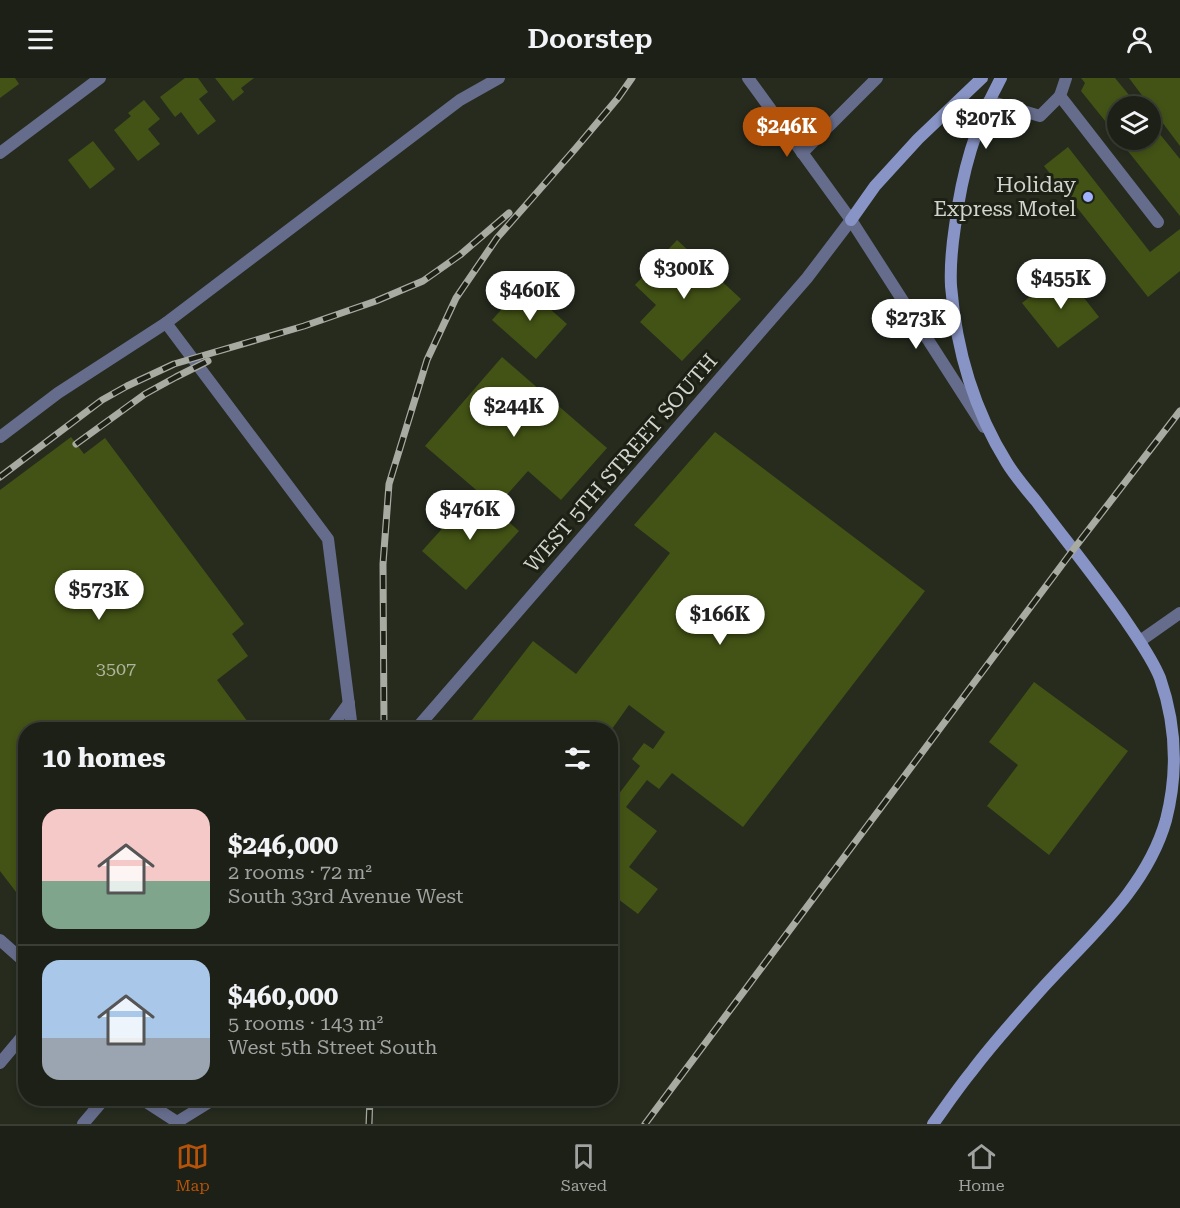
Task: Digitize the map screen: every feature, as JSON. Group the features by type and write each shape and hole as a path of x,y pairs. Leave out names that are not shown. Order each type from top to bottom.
{"main road":[{"path":"851,220 875,186 918,140 982,78"},
{"path":"933,1124 973,1069 1038,993 1129,894 1151,858 1165,822 1173,785 1174,742 1169,708 1159,675 1140,641 1110,598 1007,463 985,422 966,369 951,284 952,245 959,193 972,143 1001,78"}],"street":[{"path":"0,153 100,78"},
{"path":"0,437 58,393 166,323 460,100 499,78"},
{"path":"748,78 851,220 1007,463"},
{"path":"802,153 878,78"},
{"path":"989,101 1040,116 1060,96 1066,78"},
{"path":"1060,96 1158,222"},
{"name":"WEST 5TH STREET SOUTH","path":"422,722 807,278 851,220"},
{"path":"166,323 328,539 351,722"},
{"path":"1140,641 1180,613"},
{"path":"335,722 349,703"},
{"path":"0,940 18,956"},
{"path":"0,1063 18,1042"},
{"path":"82,1124 98,1106"},
{"path":"152,1106 177,1122 203,1106"}],"building":[{"path":"0,78 15,78 19,84 0,98"},
{"path":"185,78 198,78 208,92 199,99 216,121 198,135 181,112 175,117 160,97"},
{"path":"215,78 254,78 241,88 244,92 233,101"},
{"name":"Holiday Express Motel","path":"1081,78 1115,78 1130,96 1107,96 1107,123 1081,91 1085,83"},
{"path":"1129,78 1180,78 1180,146 1161,121 1161,96 1142,96"},
{"path":"144,100 160,119 148,129 160,144 138,161 114,130 131,116 128,113"},
{"name":"Holiday Express Motel","path":"1161,136 1180,159 1180,216 1127,150 1161,150"},
{"path":"93,141 115,169 90,189 68,160"},
{"name":"Holiday Express Motel","path":"1068,147 1150,252 1180,229 1180,271 1148,297 1044,166"},
{"path":"677,240 741,299 682,361 640,322 656,305 635,285"},
{"path":"1063,271 1099,317 1058,348 1022,303"},
{"path":"523,285 567,324 536,359 492,320"},
{"path":"502,357 607,448 561,500 528,471 496,507 425,446"},
{"path":"715,432 925,591 743,827 672,773 659,789 647,780 626,807 657,831 629,867 658,889 638,914 618,899 618,795 640,766 632,759 644,743 653,749 665,732 629,705 617,722 470,722 533,641 576,674 670,553 634,525"},
{"path":"71,437 84,454 105,438 244,624 232,634 248,656 217,680 248,722 18,722 18,895 0,871 0,490"},
{"path":"475,492 519,531 466,590 422,551"},
{"path":"1034,682 1128,751 1049,855 987,806 1018,765 989,742"}],"railway":[{"path":"384,722 383,564 389,484 427,360 456,298 497,238 576,148 632,78"},
{"path":"0,477 102,400 127,386 174,364 304,326 376,301 423,281 460,255 509,213"},
{"path":"76,444 145,394 208,361"},
{"path":"645,1124 1073,550 1180,411"},
{"path":"369,1124 370,1106"}],"place":[{"name":"Holiday Express Motel","path":"1088,197"}]}
